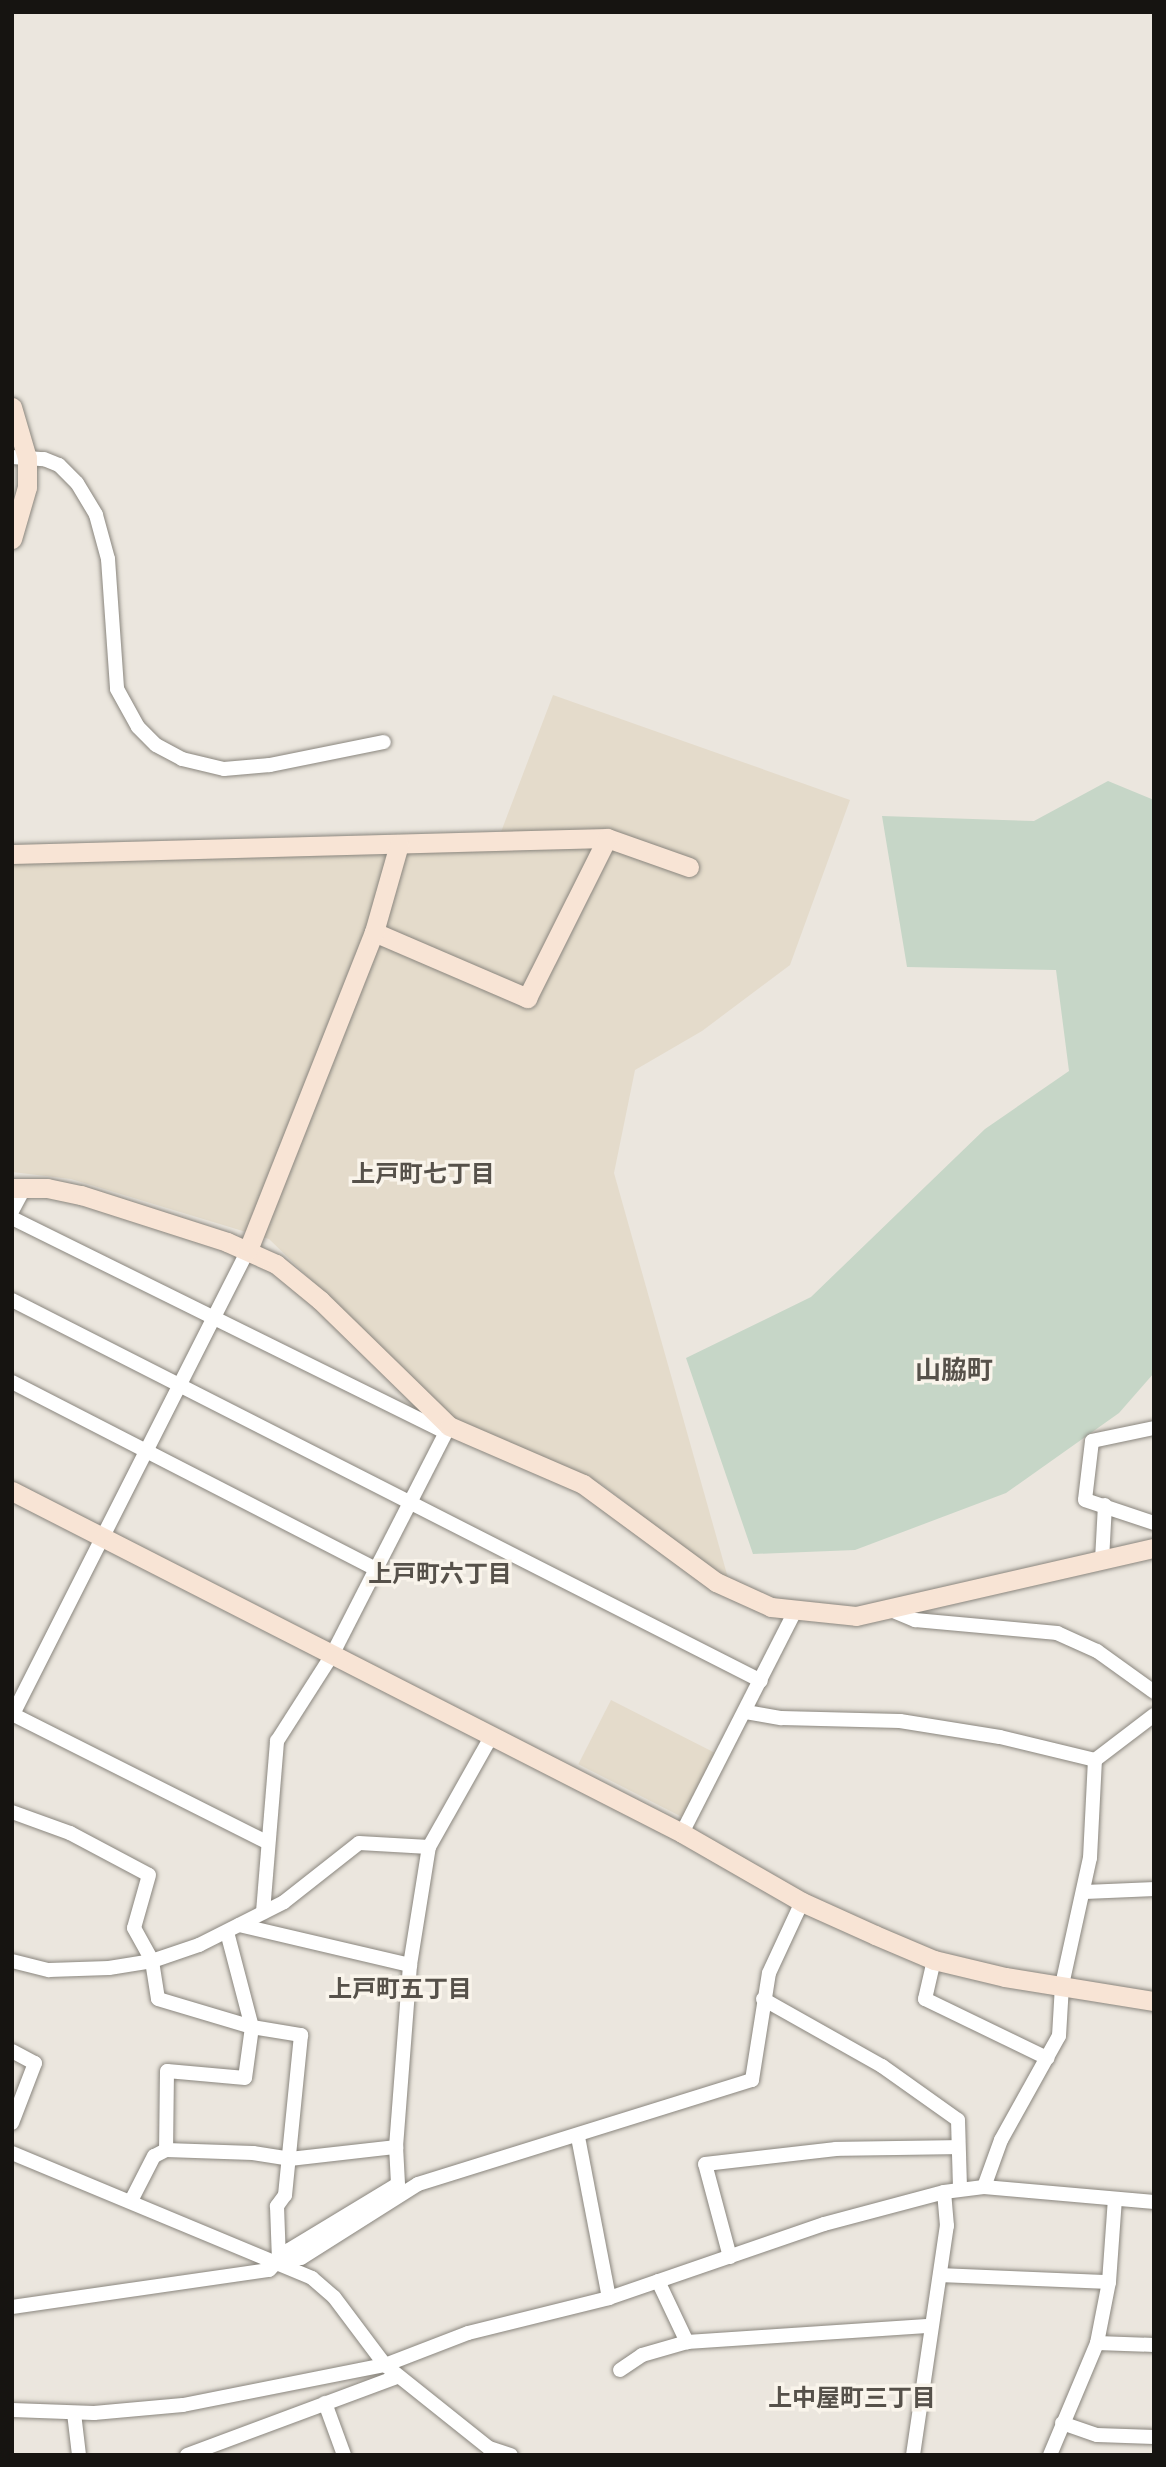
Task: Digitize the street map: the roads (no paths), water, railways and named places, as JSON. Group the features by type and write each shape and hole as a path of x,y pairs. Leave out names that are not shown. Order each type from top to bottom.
{"street":[{"path":"12,408 26,487 12,539"},
{"path":"20,458 59,465 78,483 96,515 108,559 117,689 138,727 156,745 182,759 224,769 270,765 384,742"},
{"path":"374,932 527,998 607,838"},
{"path":"12,854 607,838 689,867"},
{"path":"266,1842 13,1715 248,1250 374,932 399,844"},
{"path":"12,1211 18,1188 81,1195 248,1250 300,1282 447,1429"},
{"path":"12,1218 215,1319 447,1429 583,1484 732,1592 795,1611 856,1616 891,1610 1154,1548"},
{"path":"12,1300 761,1681"},
{"path":"12,1382 376,1569"},
{"path":"1154,1428 1100,1438 1089,1446 1085,1500 1154,1523"},
{"path":"263,1912 266,1842 277,1741 332,1656 447,1429"},
{"path":"12,1491 682,1833 802,1902 934,1960 1154,2001"},
{"path":"1102,1560 1105,1505"},
{"path":"891,1610 915,1620 1057,1633 1116,1663 1154,1692"},
{"path":"682,1833 746,1712 795,1611"},
{"path":"746,1712 781,1718 900,1721 1000,1737 1095,1760"},
{"path":"984,2187 1000,2140 1059,2036 1062,1985 1086,1892 1095,1760 1154,1715"},
{"path":"12,2307 269,2270 289,2250 398,2184 396,2147 410,1965 429,1847 491,1737"},
{"path":"12,1812 70,1833 149,1875 134,1928 152,1961 159,1999 252,2027 301,2035 285,2195 277,2206 279,2261"},
{"path":"12,1961 49,1970 109,1968 152,1961 233,1928 284,1902 359,1843 429,1847"},
{"path":"1086,1892 1154,1889"},
{"path":"279,2261 301,2258 418,2184 578,2137 752,2080 769,1973 802,1902"},
{"path":"233,1928 410,1965"},
{"path":"166,2150 167,2071 246,2078 252,2027 233,1928"},
{"path":"934,1960 925,1999 1047,2058"},
{"path":"763,1999 882,2066 958,2120 960,2189"},
{"path":"12,2051 35,2063 12,2123"},
{"path":"578,2137 609,2298"},
{"path":"131,2201 154,2156 166,2150 253,2153 290,2159 396,2147"},
{"path":"730,2257 705,2164 836,2149 957,2147"},
{"path":"12,2153 279,2261 312,2278 334,2297 397,2377 489,2448 511,2455"},
{"path":"13,2410 74,2413 183,2405 385,2365 468,2333 609,2298 837,2220 960,2189 984,2187 1154,2202"},
{"path":"913,2455 930,2326 947,2226 944,2192"},
{"path":"1050,2455 1097,2343 1109,2282 1115,2199"},
{"path":"940,2275 1109,2282"},
{"path":"657,2281 687,2342"},
{"path":"620,2370 642,2355 687,2342 930,2326"},
{"path":"1097,2343 1154,2345"},
{"path":"187,2455 397,2377"},
{"path":"326,2403 344,2455"},
{"path":"74,2413 79,2455"},
{"path":"1062,2423 1097,2435 1154,2437"}],"district":[{"name":"上戸町七丁目","path":"423,1175"},
{"name":"山脇町","path":"954,1371"},
{"name":"上戸町六丁目","path":"440,1575"},
{"name":"上戸町五丁目","path":"400,1990"},
{"name":"上中屋町三丁目","path":"852,2399"}]}
